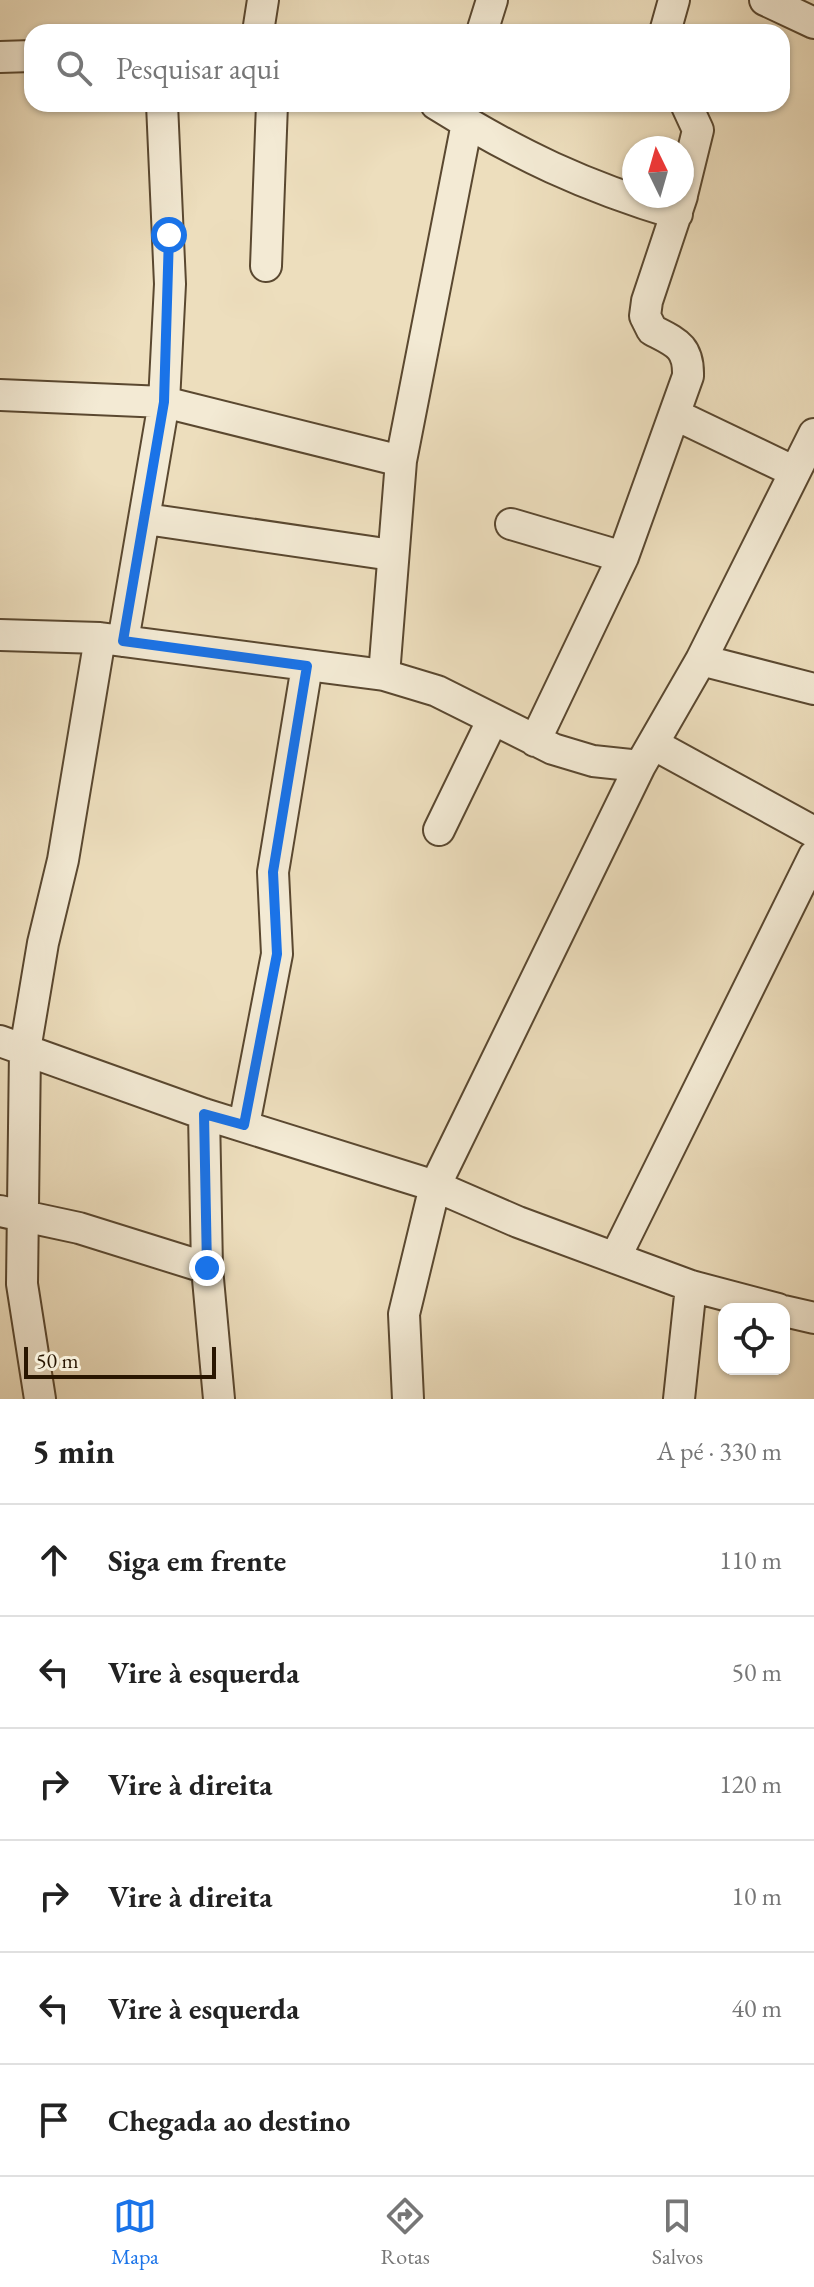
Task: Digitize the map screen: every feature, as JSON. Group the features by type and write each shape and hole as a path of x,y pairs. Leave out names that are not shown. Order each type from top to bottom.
{"street":[{"path":"259,24 263,0"},
{"path":"484,24 492,0"},
{"path":"667,24 674,0"},
{"path":"765,0 814,23"},
{"path":"0,57 24,56"},
{"path":"40,1399 11,1213 13,1045 43,943 111,640 146,519 164,402 170,284 162,112"},
{"path":"266,266 272,112"},
{"path":"384,675 401,461 448,112"},
{"path":"452,112 585,185 622,192"},
{"path":"690,112 698,130 694,146"},
{"path":"535,741 623,557 688,376 688,356 681,345 652,330 645,309 678,208"},
{"path":"0,395 164,402 401,461"},
{"path":"676,415 795,472"},
{"path":"408,1399 404,1314 435,1186 646,755 701,660 814,434"},
{"path":"146,519 392,555"},
{"path":"511,524 623,557"},
{"path":"0,635 111,640 384,675 437,691 535,741 593,761 646,755 814,832"},
{"path":"701,660 814,689"},
{"path":"244,1125 277,954 273,872 307,666"},
{"path":"439,830 493,719"},
{"path":"616,1256 814,856"},
{"path":"13,1045 204,1114 435,1186 518,1222 691,1286 755,1303"},
{"path":"204,1114 207,1268 219,1399"},
{"path":"11,1213 207,1268"},
{"path":"679,1399 691,1286"},
{"path":"790,1312 814,1318"}],"route":[{"path":"169,235 170,284 164,402 123,641 307,666 273,872 277,954 244,1125 204,1114 207,1268"}]}
